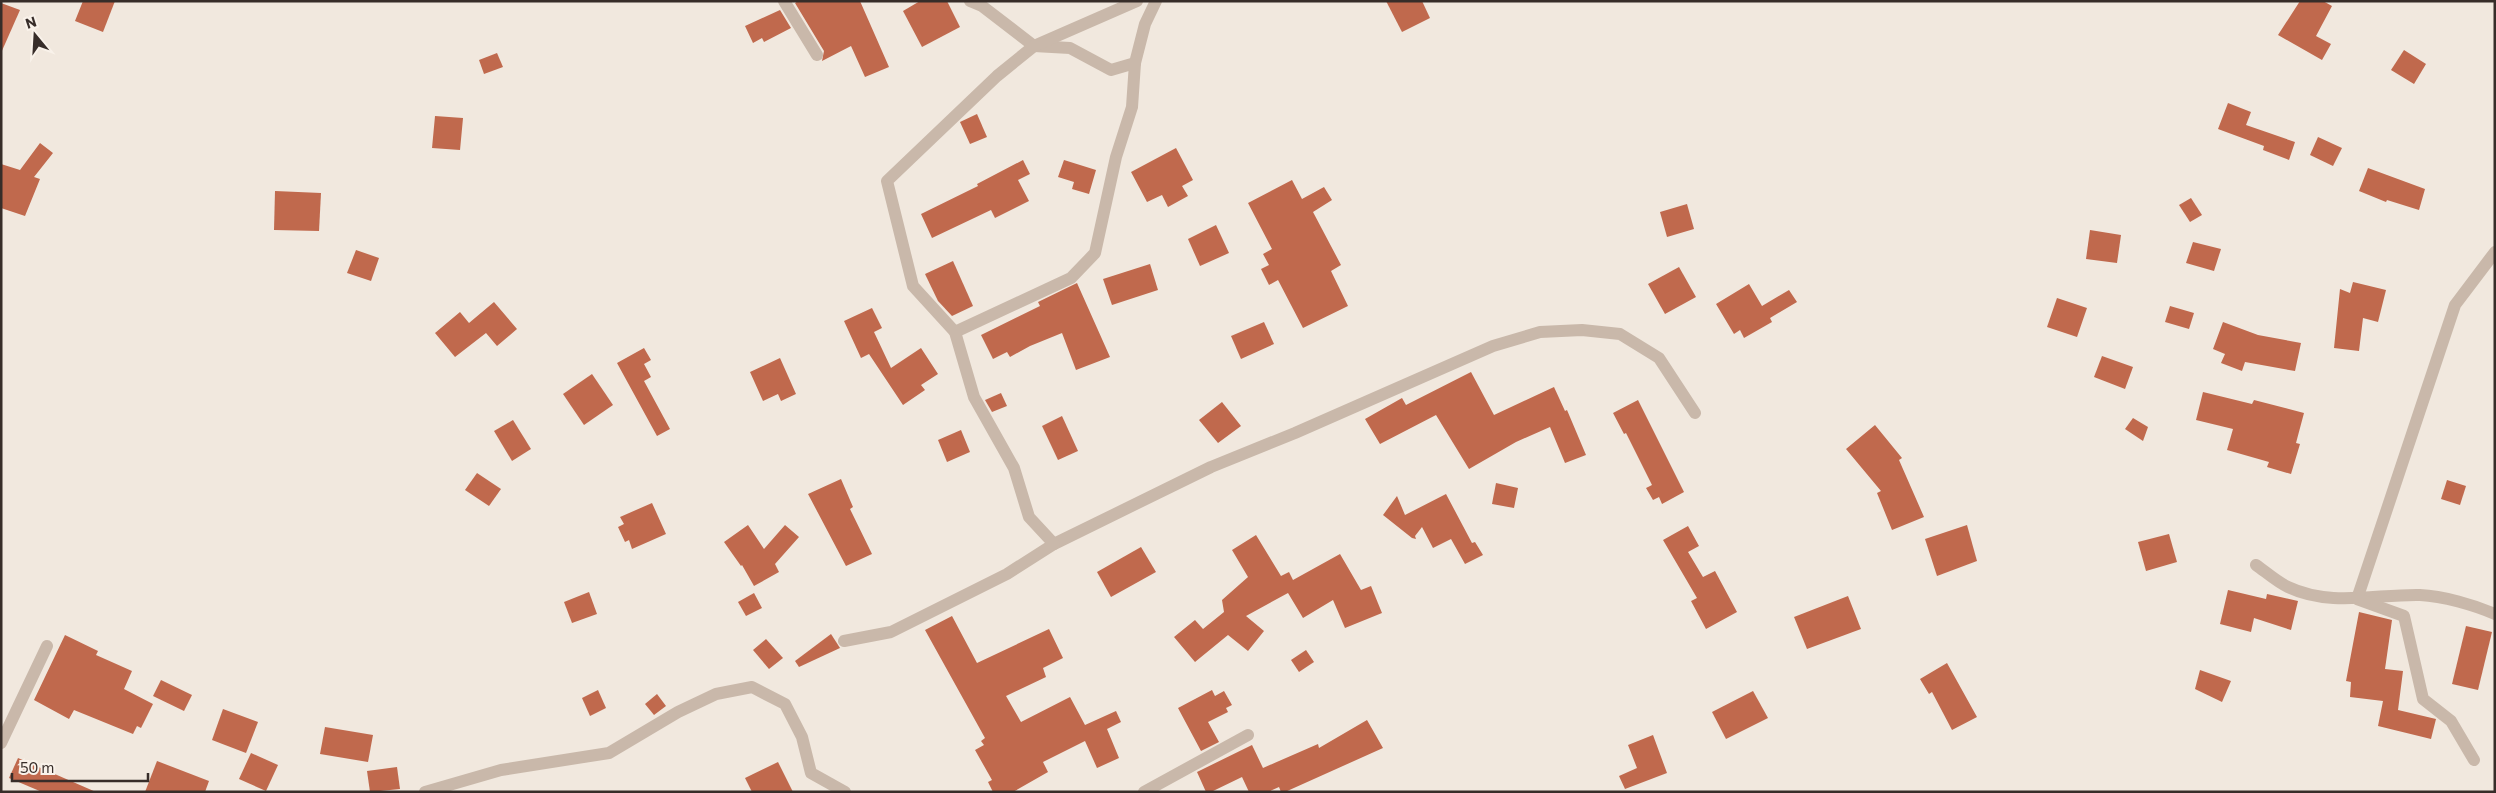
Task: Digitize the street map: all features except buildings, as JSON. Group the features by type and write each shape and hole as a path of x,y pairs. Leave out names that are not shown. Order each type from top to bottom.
{"street":[{"path":"784,1 817,55"},
{"path":"970,1 982,6 1034,46 1070,48 1111,70 1135,63"},
{"path":"1054,544 1029,517 1014,468 974,397 955,332 914,286 887,181 997,76 1034,46 1137,1"},
{"path":"955,332 1071,278 1095,253 1116,157 1132,107 1135,63 1145,24 1156,1"},
{"path":"2357,599 2455,305 2495,252"},
{"path":"844,641 891,632 1007,574 1054,544 1211,467 1295,434 1493,346 1540,332 1582,330 1620,334 1659,358 1695,413"},
{"path":"2256,565 2287,587 2313,595 2357,599 2421,595 2479,607 2495,614"},
{"path":"2357,599 2404,616 2423,699 2451,721 2474,760"},
{"path":"1,743 47,646"},
{"path":"425,792 502,770 609,753 678,712 716,694 752,687 785,704 802,737 811,773 845,792"},
{"path":"1144,792 1248,734"}]}
